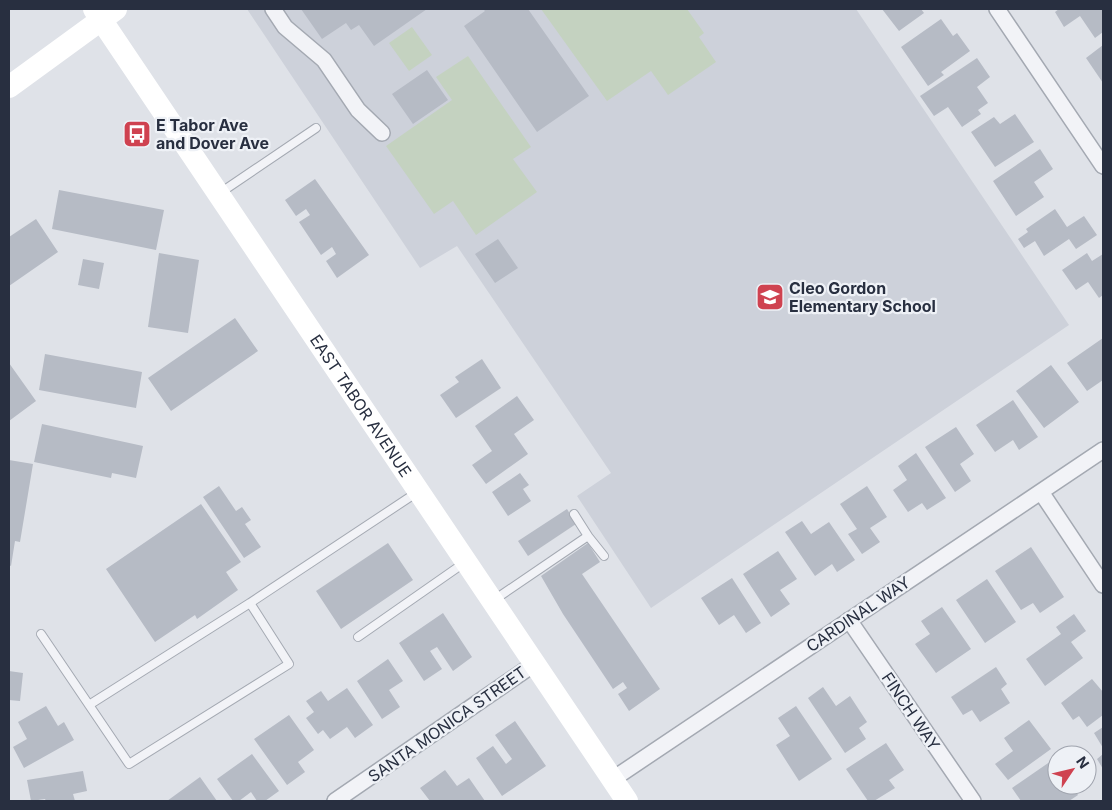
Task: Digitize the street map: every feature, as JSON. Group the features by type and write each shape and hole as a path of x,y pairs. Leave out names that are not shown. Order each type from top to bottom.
{"main road":[{"path":"9,87 104,12"},
{"name":"EAST TABOR AVENUE","path":"104,12 218,194 627,801"}],"street":[{"path":"273,9 286,27 324,60 358,110 382,133"},
{"path":"997,9 1103,164"},
{"name":"CARDINAL WAY","path":"612,779 1103,450"},
{"path":"1041,492 1103,585"},
{"name":"FINCH WAY","path":"849,620 972,801"},
{"name":"SANTA MONICA STREET","path":"335,801 534,664"}],"lane":[{"path":"218,194 316,128"},
{"path":"89,705 250,603 418,492"},
{"path":"574,514 604,556"},
{"path":"492,601 588,536"},
{"path":"358,637 466,562"},
{"path":"41,634 130,764 289,664 250,603"}],"shaded area":[{"name":"Cleo Gordon Elementary School","path":"247,9 856,9 1069,325 651,608 577,496 611,473 457,246 420,268"}],"green space":[{"path":"541,9 687,9 704,33 699,37 716,62 668,95 651,71 607,101"},
{"path":"412,27 432,55 409,71 389,43"},
{"path":"468,56 531,147 513,159 537,192 476,235 453,201 434,214 386,146 452,100 436,77"}],"building":[{"path":"301,9 427,9 374,46 359,25 351,30 346,23 322,39"},
{"path":"483,9 528,9 589,96 537,132 464,26 485,11"},
{"path":"882,9 921,9 924,13 899,31"},
{"path":"1059,9 1103,9 1103,32 1095,38 1080,16 1064,27 1055,12"},
{"path":"941,19 953,36 957,33 970,51 941,72 944,75 928,86 901,47"},
{"path":"1103,45 1103,83 1086,58"},
{"path":"977,58 990,77 977,87 988,103 978,110 981,114 962,127 948,107 934,116 920,96"},
{"path":"427,70 448,100 413,124 392,94"},
{"path":"1015,114 1034,142 995,167 971,132 994,117 1000,124"},
{"path":"1040,149 1053,169 1034,182 1044,197 1016,216 993,181"},
{"path":"315,179 369,255 337,278 326,261 336,254 332,247 321,255 299,222 310,215 306,209 296,216 285,200"},
{"path":"59,190 164,210 156,250 52,229"},
{"path":"1055,209 1067,227 1084,216 1097,235 1076,249 1069,239 1044,256 1035,241 1024,248 1018,239 1028,232 1026,229"},
{"path":"36,219 58,252 9,286 9,237"},
{"path":"498,239 518,268 495,283 475,254"},
{"path":"159,253 199,260 188,333 148,327"},
{"path":"1087,253 1092,261 1103,254 1103,295 1099,298 1088,282 1076,290 1062,270"},
{"path":"83,259 104,263 99,289 78,285"},
{"path":"235,318 258,351 171,411 148,378"},
{"path":"1103,338 1103,380 1087,391 1067,363"},
{"path":"45,354 142,372 136,408 39,390"},
{"path":"482,359 501,388 456,418 440,395 459,382 455,377"},
{"path":"9,363 36,401 9,421"},
{"path":"1051,365 1079,402 1044,428 1016,391"},
{"path":"517,396 534,420 514,434 528,454 486,484 472,465 492,451 475,426"},
{"path":"1013,400 1038,437 1019,450 1013,440 995,452 976,425"},
{"path":"42,424 143,446 136,478 112,473 111,478 34,462"},
{"path":"956,427 974,454 960,464 971,481 955,492 925,447"},
{"path":"916,453 946,498 927,510 922,503 908,512 893,490 907,480 898,466"},
{"path":"9,460 33,464 20,542 15,541 11,566 9,565"},
{"path":"520,473 529,485 523,489 531,501 508,516 492,492"},
{"path":"219,486 236,511 242,507 251,520 245,524 261,547 244,558 203,497"},
{"path":"867,486 887,517 870,528 880,542 862,554 848,534 857,529 840,504"},
{"path":"201,504 241,562 226,572 238,590 197,619 195,615 155,642 106,569"},
{"path":"567,509 576,524 528,556 518,541"},
{"path":"802,521 811,534 829,522 855,560 837,572 832,564 815,576 785,532"},
{"path":"388,543 413,580 341,629 316,591"},
{"path":"588,543 600,562 582,574 660,689 629,711 618,694 627,688 623,682 613,689 563,614 541,576"},
{"path":"1031,547 1064,597 1040,613 1033,603 1021,610 995,571"},
{"path":"778,551 797,579 780,590 790,604 771,617 743,574"},
{"path":"732,578 761,623 746,633 734,615 719,625 701,598"},
{"path":"987,579 1016,622 985,643 956,600"},
{"path":"942,607 971,649 936,673 915,644 930,634 921,621"},
{"path":"443,613 472,657 453,671 437,647 430,651 442,669 424,681 399,643"},
{"path":"1074,614 1086,631 1071,642 1083,658 1045,686 1026,659 1061,634 1056,627"},
{"path":"388,659 403,681 389,690 400,707 382,719 357,681"},
{"path":"996,667 1007,684 1001,689 1010,703 980,722 972,710 963,715 951,697"},
{"path":"9,671 23,673 20,701 9,700"},
{"path":"1092,679 1103,692 1103,715 1087,727 1079,716 1073,720 1061,703"},
{"path":"823,687 836,706 850,696 867,722 859,728 866,739 845,753 808,698"},
{"path":"347,688 373,725 355,738 347,727 330,739 323,730 318,734 306,718 314,712 306,701 321,691 328,701"},
{"path":"46,706 58,726 64,722 74,740 24,768 13,747 27,739 18,722"},
{"path":"796,706 832,759 799,781 776,745 790,736 778,718"},
{"path":"289,715 314,750 298,762 305,772 287,785 254,739"},
{"path":"1029,720 1048,745 1047,752 1008,780 995,764 1013,751 1004,738"},
{"path":"515,721 546,766 502,796 476,758 493,746 506,764 512,759 495,735"},
{"path":"1103,727 1103,748 1094,733"},
{"path":"886,743 904,770 889,780 895,788 874,801 868,801 846,769"},
{"path":"252,754 279,791 265,801 257,801 251,792 239,801 233,801 217,779"},
{"path":"1103,754 1103,769 1097,759"},
{"path":"1047,764 1047,795 1078,795 1069,801 1021,801 1012,788"},
{"path":"445,770 457,786 469,778 485,801 430,801 420,788"},
{"path":"83,771 87,791 73,794 75,801 46,801 45,799 31,801 27,780"},
{"path":"200,777 217,801 167,801"}],"place":[{"name":"E Tabor Ave and Dover Ave","path":"137,134"},
{"name":"Cleo Gordon Elementary School","path":"770,297"}]}
